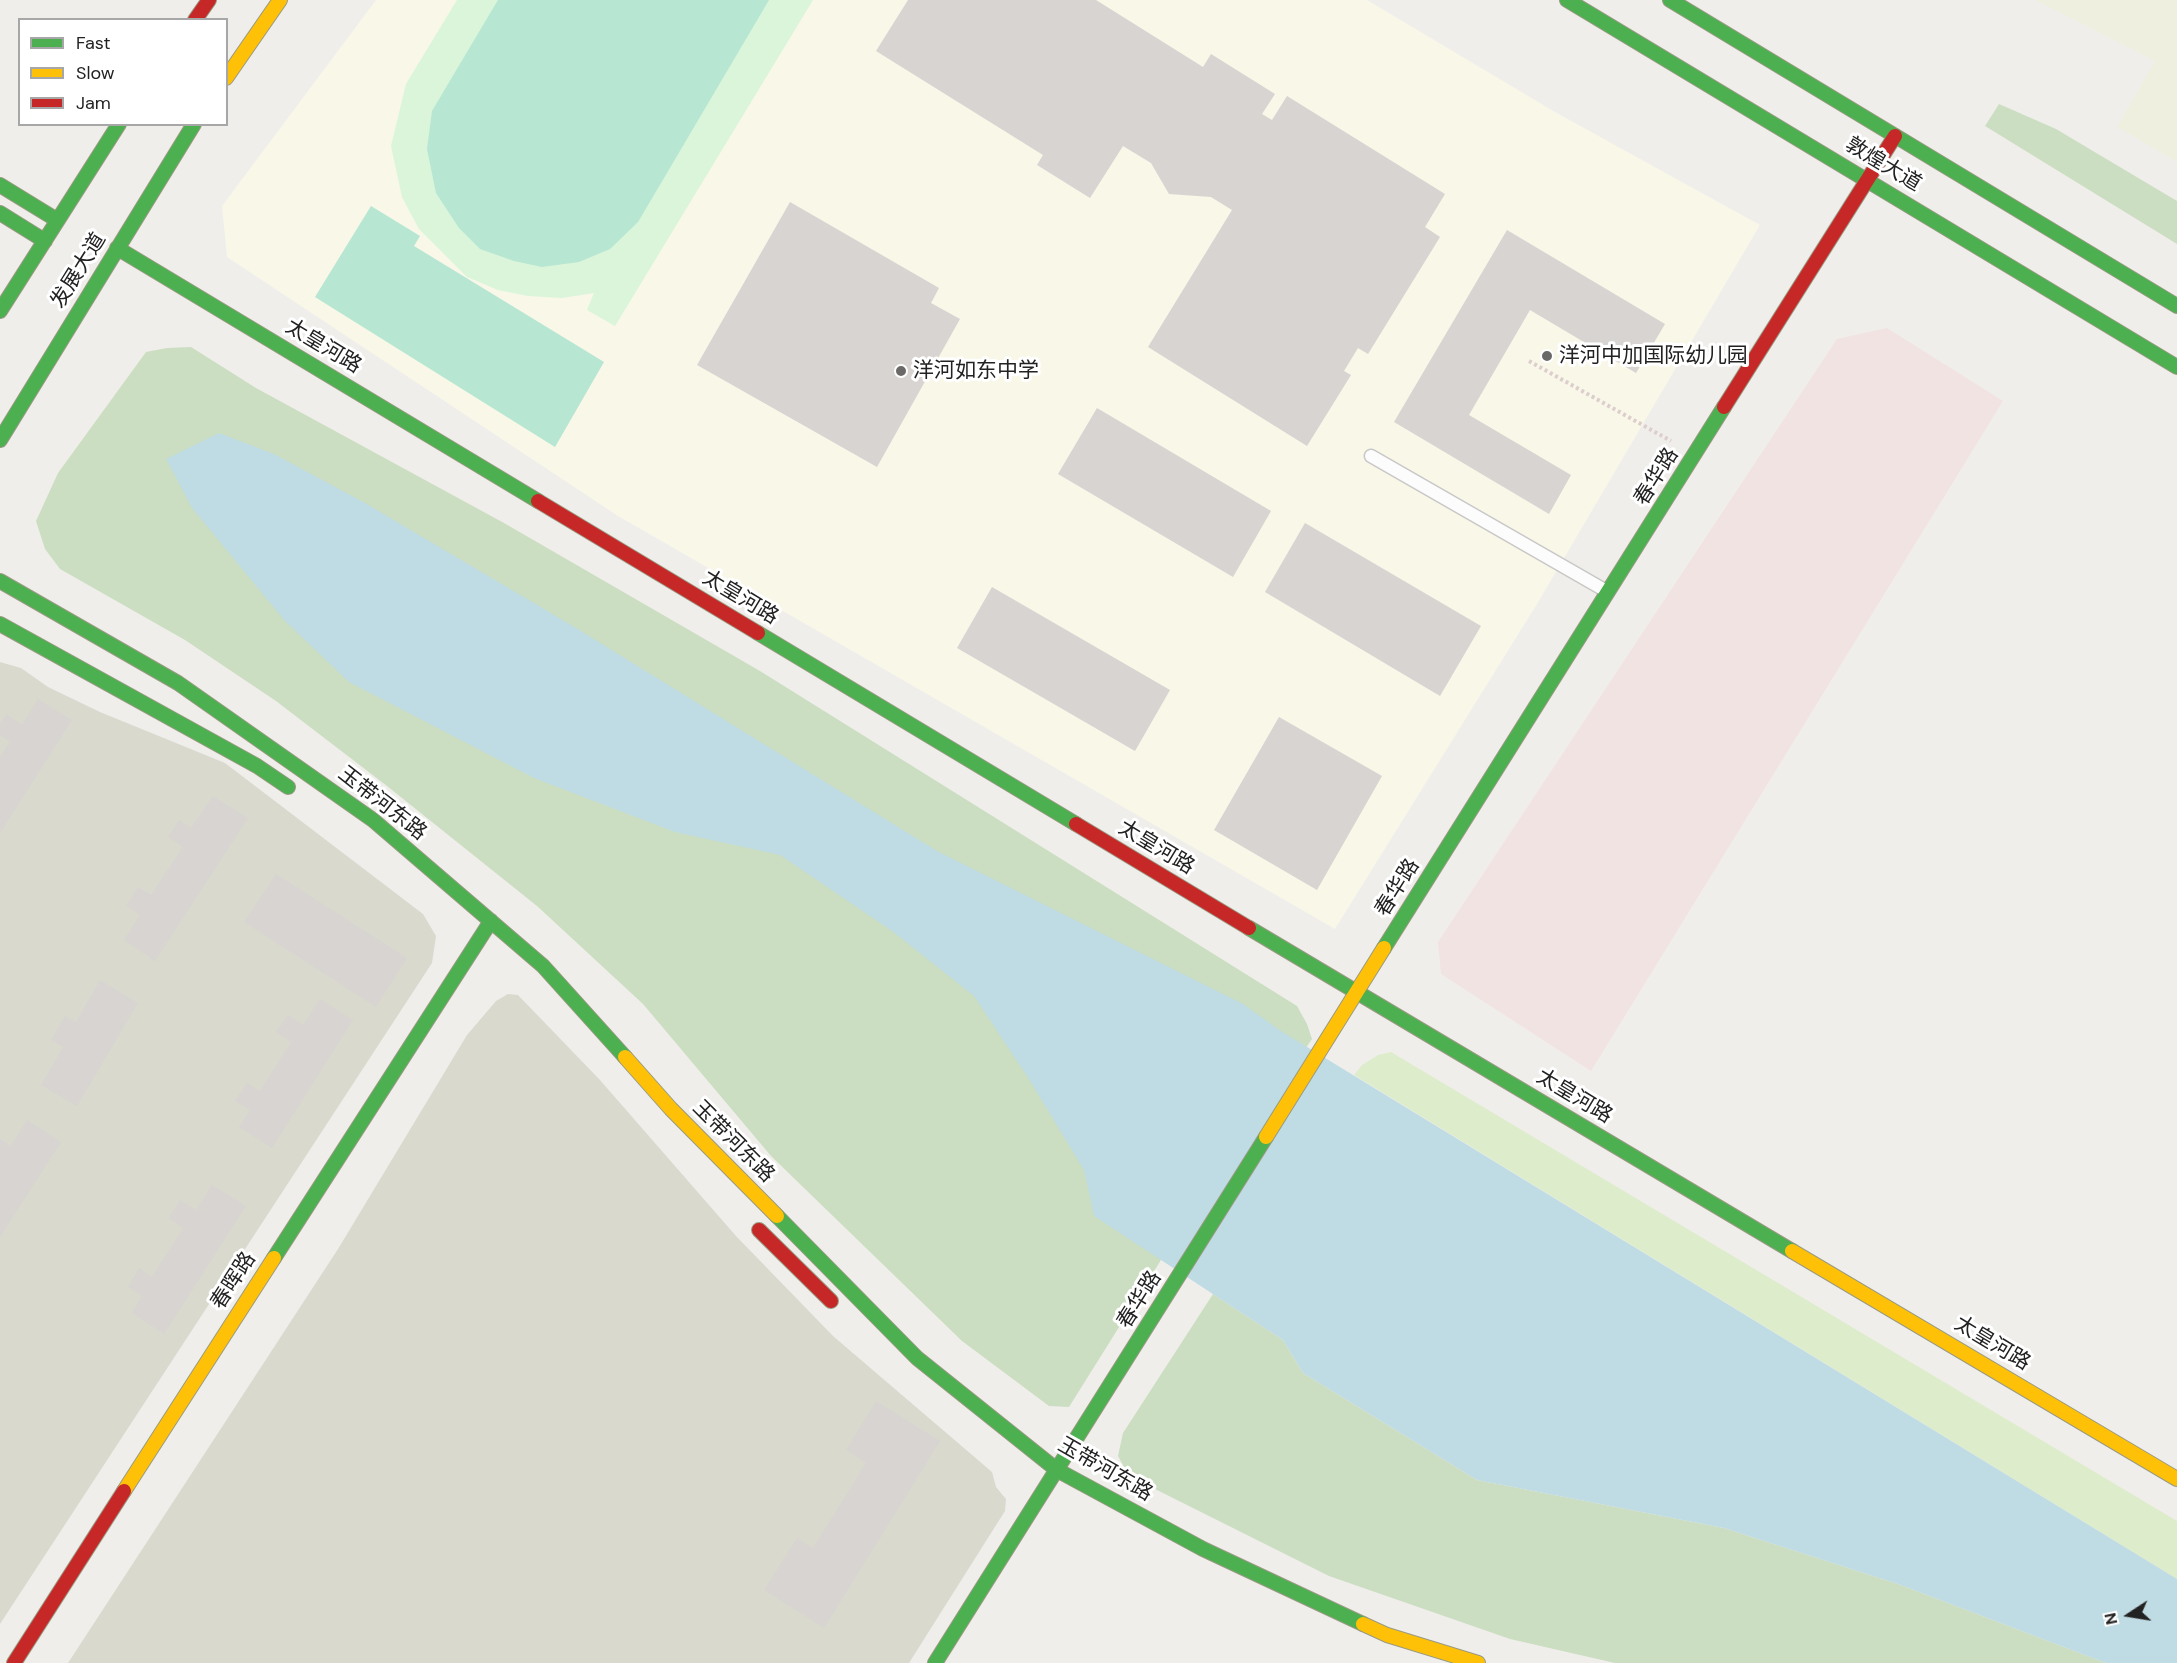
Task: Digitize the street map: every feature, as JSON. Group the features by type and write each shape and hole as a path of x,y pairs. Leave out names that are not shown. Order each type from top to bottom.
{"street":[{"path":"196,18 209,0"},
{"path":"228,75 280,0"},
{"name":"敦煌大道","path":"1567,0 2177,367"},
{"name":"敦煌大道","path":"1670,0 2177,306"},
{"path":"0,311 118,126"},
{"name":"发展大道","path":"0,440 193,126"},
{"name":"春华路","path":"934,1663 1172,1290 1329,1035 1895,136"},
{"path":"0,185 57,220"},
{"path":"0,213 45,241"},
{"name":"太皇河路","path":"117,248 1357,993 2177,1479"},
{"name":"玉带河东路","path":"0,581 178,683 373,820 543,966 671,1109 916,1358 1057,1470 1203,1549 1387,1635 1478,1663"},
{"path":"0,624 257,766 296,793"},
{"name":"春晖路","path":"14,1663 491,921"},
{"name":"玉带河东路","path":"632,1085 662,1119"},
{"path":"749,1219 837,1307"},
{"path":"1367,1641 1407,1656"}],"lane":[{"path":"1371,456 1609,592"}],"path":[{"path":"1529,361 1695,455"}],"shaded area":[{"name":"洋河如东中学","path":"376,0 1367,0 1555,112 1760,225 1537,604 1335,929 618,516 227,257 222,206"},
{"path":"1887,328 2003,401 1591,1071 1441,974 1438,942 1837,339"},
{"path":"0,662 21,668 48,687 100,712 225,763 423,914 436,936 432,963 0,1624"},
{"path":"508,994 518,995 600,1080 736,1236 833,1336 992,1472 996,1487 1006,1499 1005,1511 909,1663 68,1663 338,1249 467,1035 496,1001"}],"green space":[{"path":"457,0 813,0 615,326 587,310 594,293 562,298 528,296 498,290 467,277 419,229 402,197 391,146 406,84"},
{"path":"498,0 769,0 638,222 610,249 579,262 542,267 514,261 480,249 459,228 436,193 427,149 432,111"},
{"path":"2035,0 2177,0 2177,162 2117,127 2155,61"},
{"path":"1999,104 2056,129 2177,201 2177,244 1985,126"},
{"path":"371,206 420,236 414,246 604,362 555,447 315,297"},
{"path":"191,347 256,388 504,523 760,671 1297,1006 1312,1039 1161,1260 1069,1407 1049,1406 962,1341 771,1156 643,1004 537,906 276,701 185,640 60,569 45,549 36,521 58,473 146,352"},
{"path":"1391,1052 2177,1521 2177,1579 1354,1075 1362,1065 1378,1055"},
{"path":"1213,1294 1283,1340 1303,1373 1477,1480 1724,1528 1898,1584 2106,1663 1615,1663 1510,1639 1329,1576 1129,1476 1118,1456 1123,1433"}],"water":[{"path":"219,433 274,454 365,503 576,628 937,851 1243,1004 1281,1031 2177,1579 2177,1663 2106,1663 1898,1584 1724,1528 1477,1480 1303,1373 1283,1340 1094,1216 1084,1170 1027,1076 974,996 892,931 780,855 675,832 534,778 349,682 285,621 192,508 166,459"}],"building":[{"path":"908,0 1096,0 1203,67 1211,54 1275,94 1262,114 1272,120 1287,96 1445,194 1425,227 1440,237 1368,354 1358,348 1344,371 1351,375 1307,446 1148,347 1232,210 1211,197 1169,194 1151,163 1123,146 1090,198 1037,165 1043,155 876,51"},
{"path":"790,202 939,288 931,303 960,319 877,467 697,365"},
{"path":"1507,230 1665,324 1636,373 1530,310 1469,415 1571,475 1549,514 1394,422"},
{"path":"1097,408 1271,511 1233,577 1058,474"},
{"path":"1305,523 1481,626 1440,696 1265,592"},
{"path":"992,587 1170,690 1135,751 957,648"},
{"path":"38,699 72,720 0,833 0,757 10,742 0,735 0,724 6,714 22,725"},
{"path":"1279,717 1382,776 1317,890 1214,830"},
{"path":"213,796 248,818 155,961 124,940 140,915 126,906 138,887 151,895 183,847 168,837 179,820 191,828"},
{"path":"276,874 407,958 376,1007 244,922"},
{"path":"100,980 138,1003 77,1106 41,1085 63,1047 51,1040 65,1016 76,1022"},
{"path":"320,999 353,1020 272,1148 239,1127 250,1110 235,1101 247,1083 260,1091 291,1042 276,1032 288,1015 303,1025"},
{"path":"27,1120 61,1142 0,1237 0,1139 11,1146"},
{"path":"212,1185 246,1206 164,1334 132,1313 142,1296 128,1287 139,1268 152,1277 183,1228 169,1218 180,1200 196,1210"},
{"path":"876,1401 940,1441 824,1628 764,1590 797,1538 813,1548 866,1463 846,1450"}],"traffic: fast":[{"path":"1567,0 2177,367"},
{"path":"1670,0 2177,306"},
{"path":"0,311 118,126"},
{"path":"0,440 193,126"},
{"path":"0,185 57,220"},
{"path":"0,213 45,241"},
{"path":"117,248 538,501"},
{"path":"1384,948 1724,407"},
{"path":"0,581 178,683 373,820 543,966 625,1057"},
{"path":"0,624 257,766 288,787"},
{"path":"758,633 1076,824"},
{"path":"274,1258 491,921"},
{"path":"1249,928 1792,1251"},
{"path":"935,1663 1266,1137"},
{"path":"777,1216 917,1358 1057,1470 1203,1549 1363,1624"}],"traffic: slow":[{"path":"228,75 280,0"},
{"path":"1266,1137 1384,948"},
{"path":"625,1057 671,1109 777,1216"},
{"path":"1792,1251 2177,1479"},
{"path":"124,1491 274,1258"},
{"path":"1363,1624 1387,1635 1478,1663"}],"traffic: jam":[{"path":"196,18 209,0"},
{"path":"1724,407 1895,136"},
{"path":"538,501 758,633"},
{"path":"1076,824 1249,928"},
{"path":"759,1230 831,1301"},
{"path":"14,1663 124,1491"}],"place":[{"name":"洋河中加国际幼儿园","path":"1547,356"},
{"name":"洋河如东中学","path":"901,371"}]}
